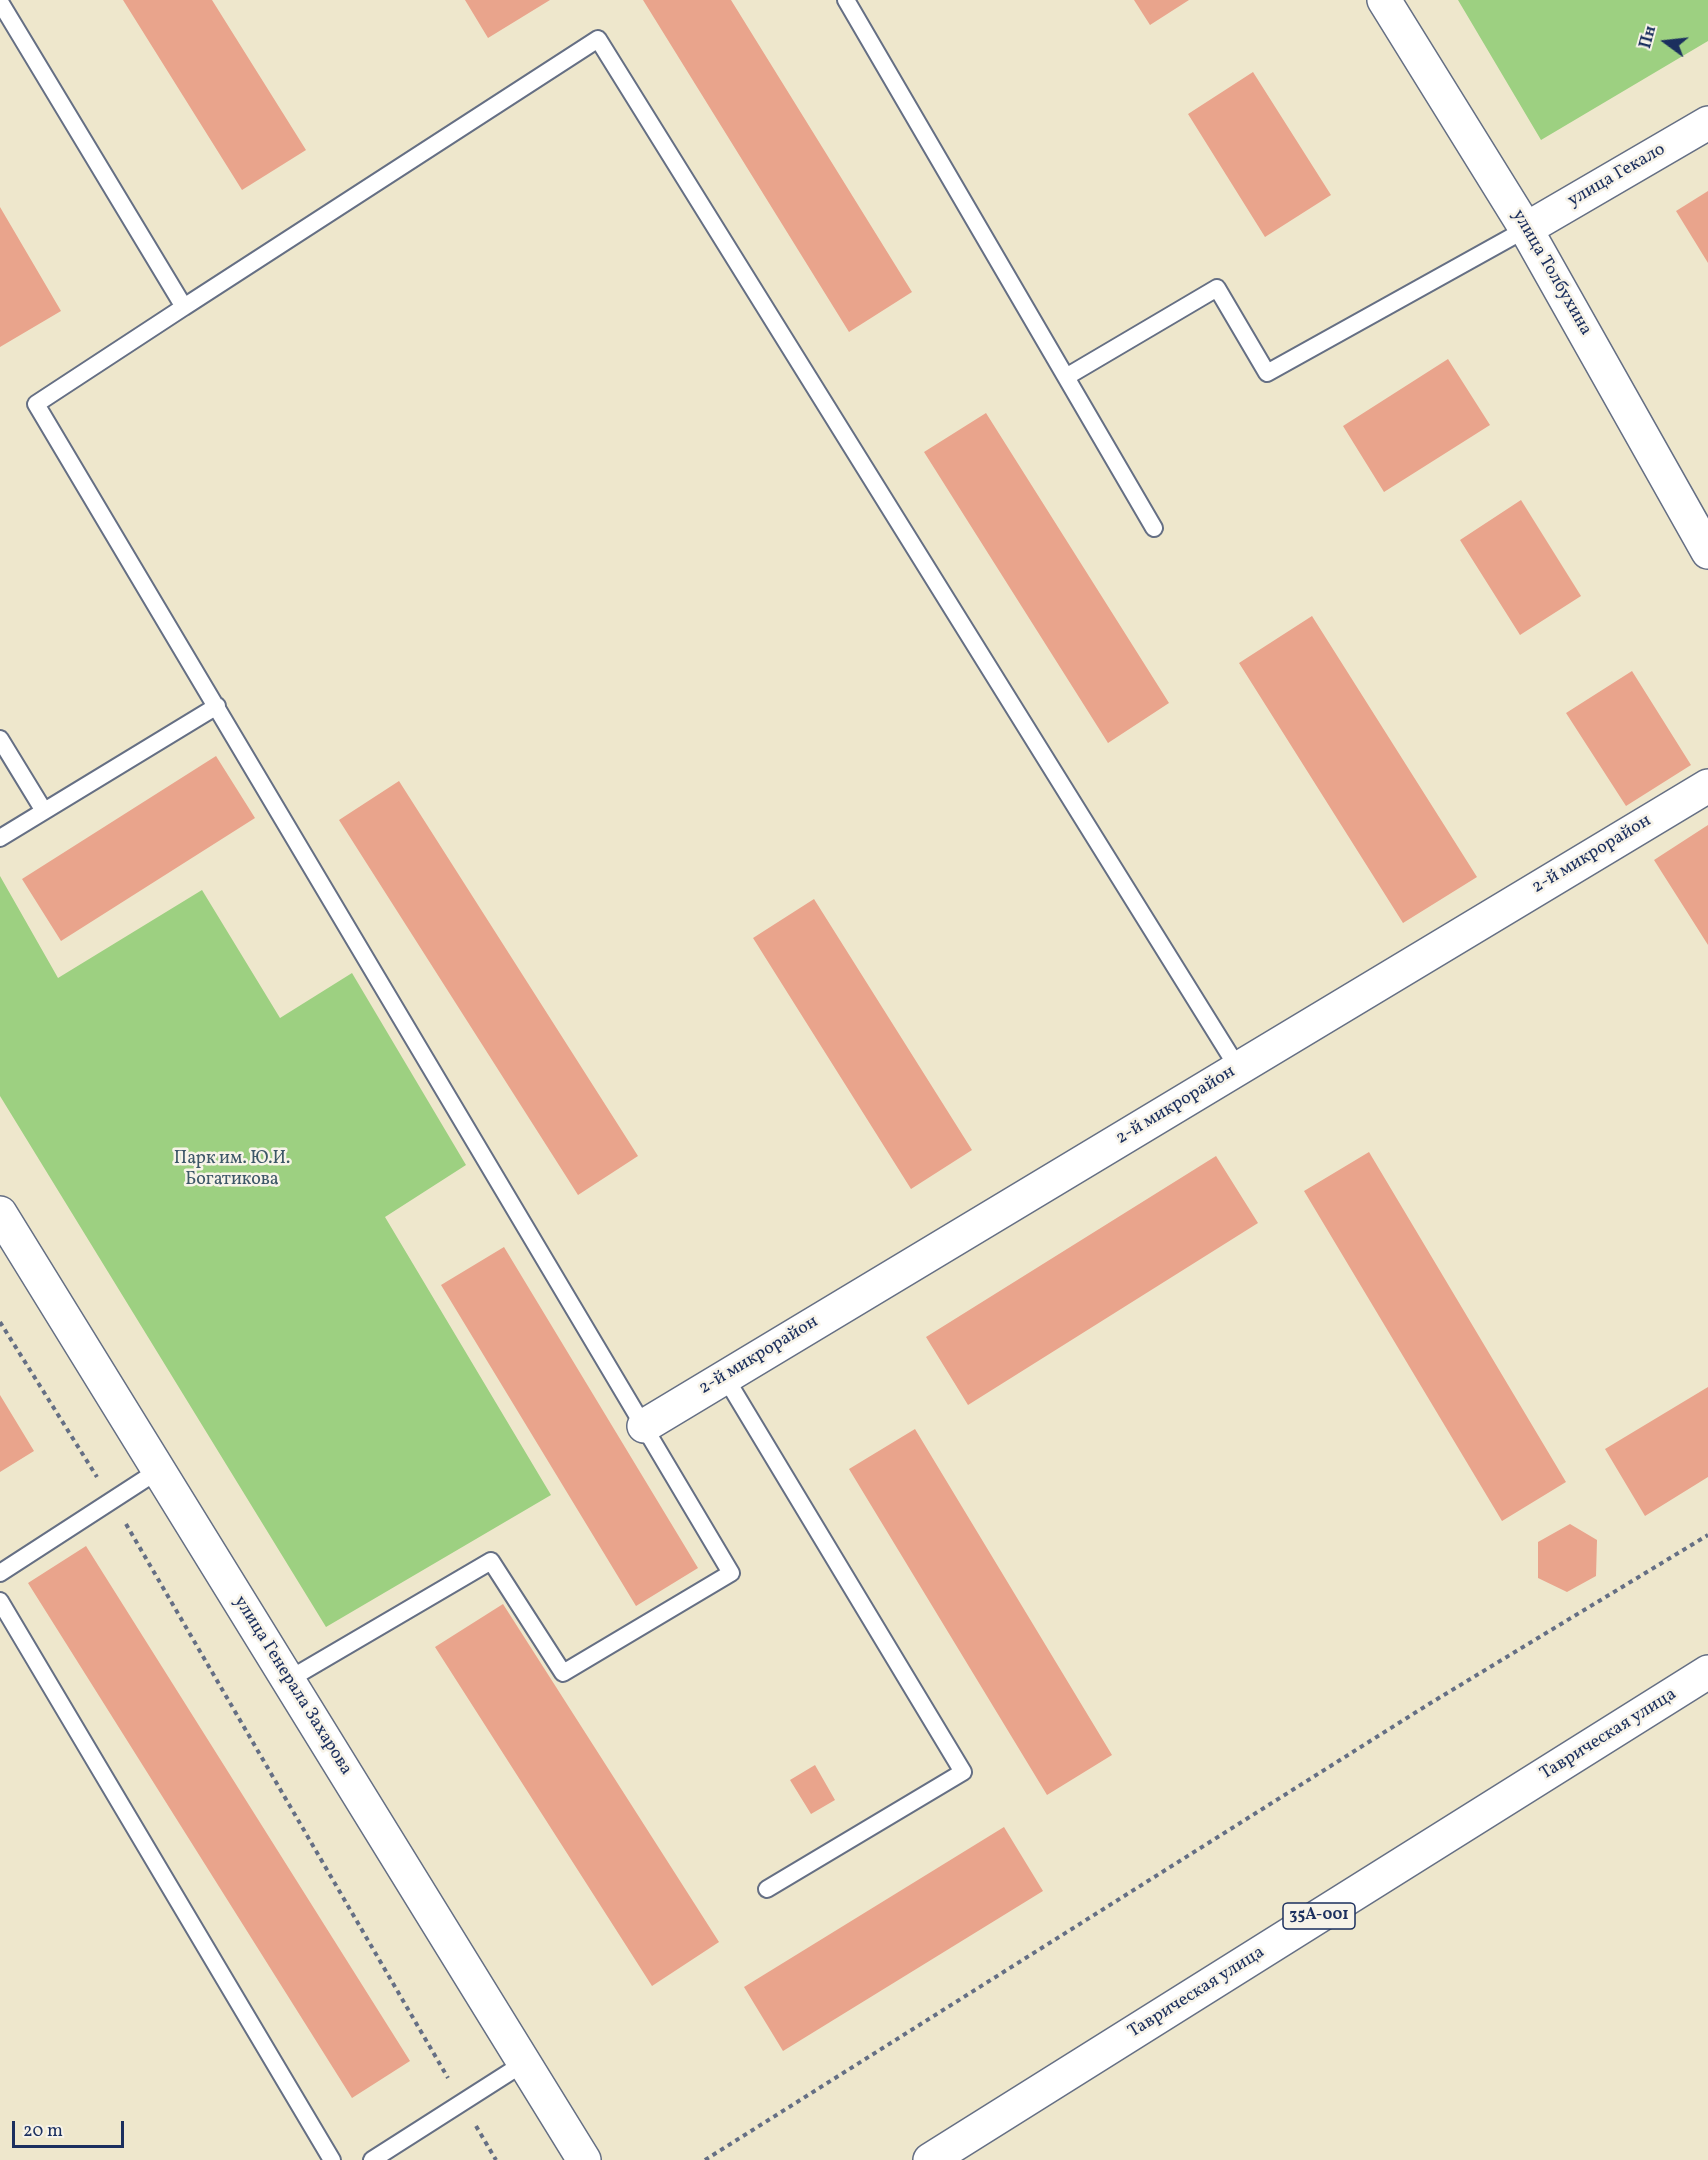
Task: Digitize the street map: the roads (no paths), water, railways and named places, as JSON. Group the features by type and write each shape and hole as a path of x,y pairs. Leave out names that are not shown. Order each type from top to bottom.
{"main road":[{"name":"улица Толбухина","path":"1384,0 1526,229 1708,552"},
{"name":"улица Гекало","path":"1526,229 1708,123"},
{"name":"2-й микрорайон","path":"644,1426 1708,786"},
{"name":"улица Генерала Захарова","path":"0,1213 584,2160"},
{"name":"Таврическая улица","path":"930,2160 1708,1672"}],"lane":[{"path":"846,0 1154,528"},
{"path":"0,2 184,308"},
{"path":"288,1680 491,1561 563,1673 731,1573 36,404 598,39 1238,1068"},
{"path":"1066,377 1217,288 1267,373 1526,229"},
{"path":"0,838 217,706"},
{"path":"0,739 44,811"},
{"path":"725,1377 963,1772 767,1889"},
{"path":"0,1574 159,1470"},
{"path":"0,1602 332,2160"},
{"path":"372,2160 524,2063"}],"park label":[{"name":"Парк им. Ю.И. Богатикова","path":"232,1170"}]}
